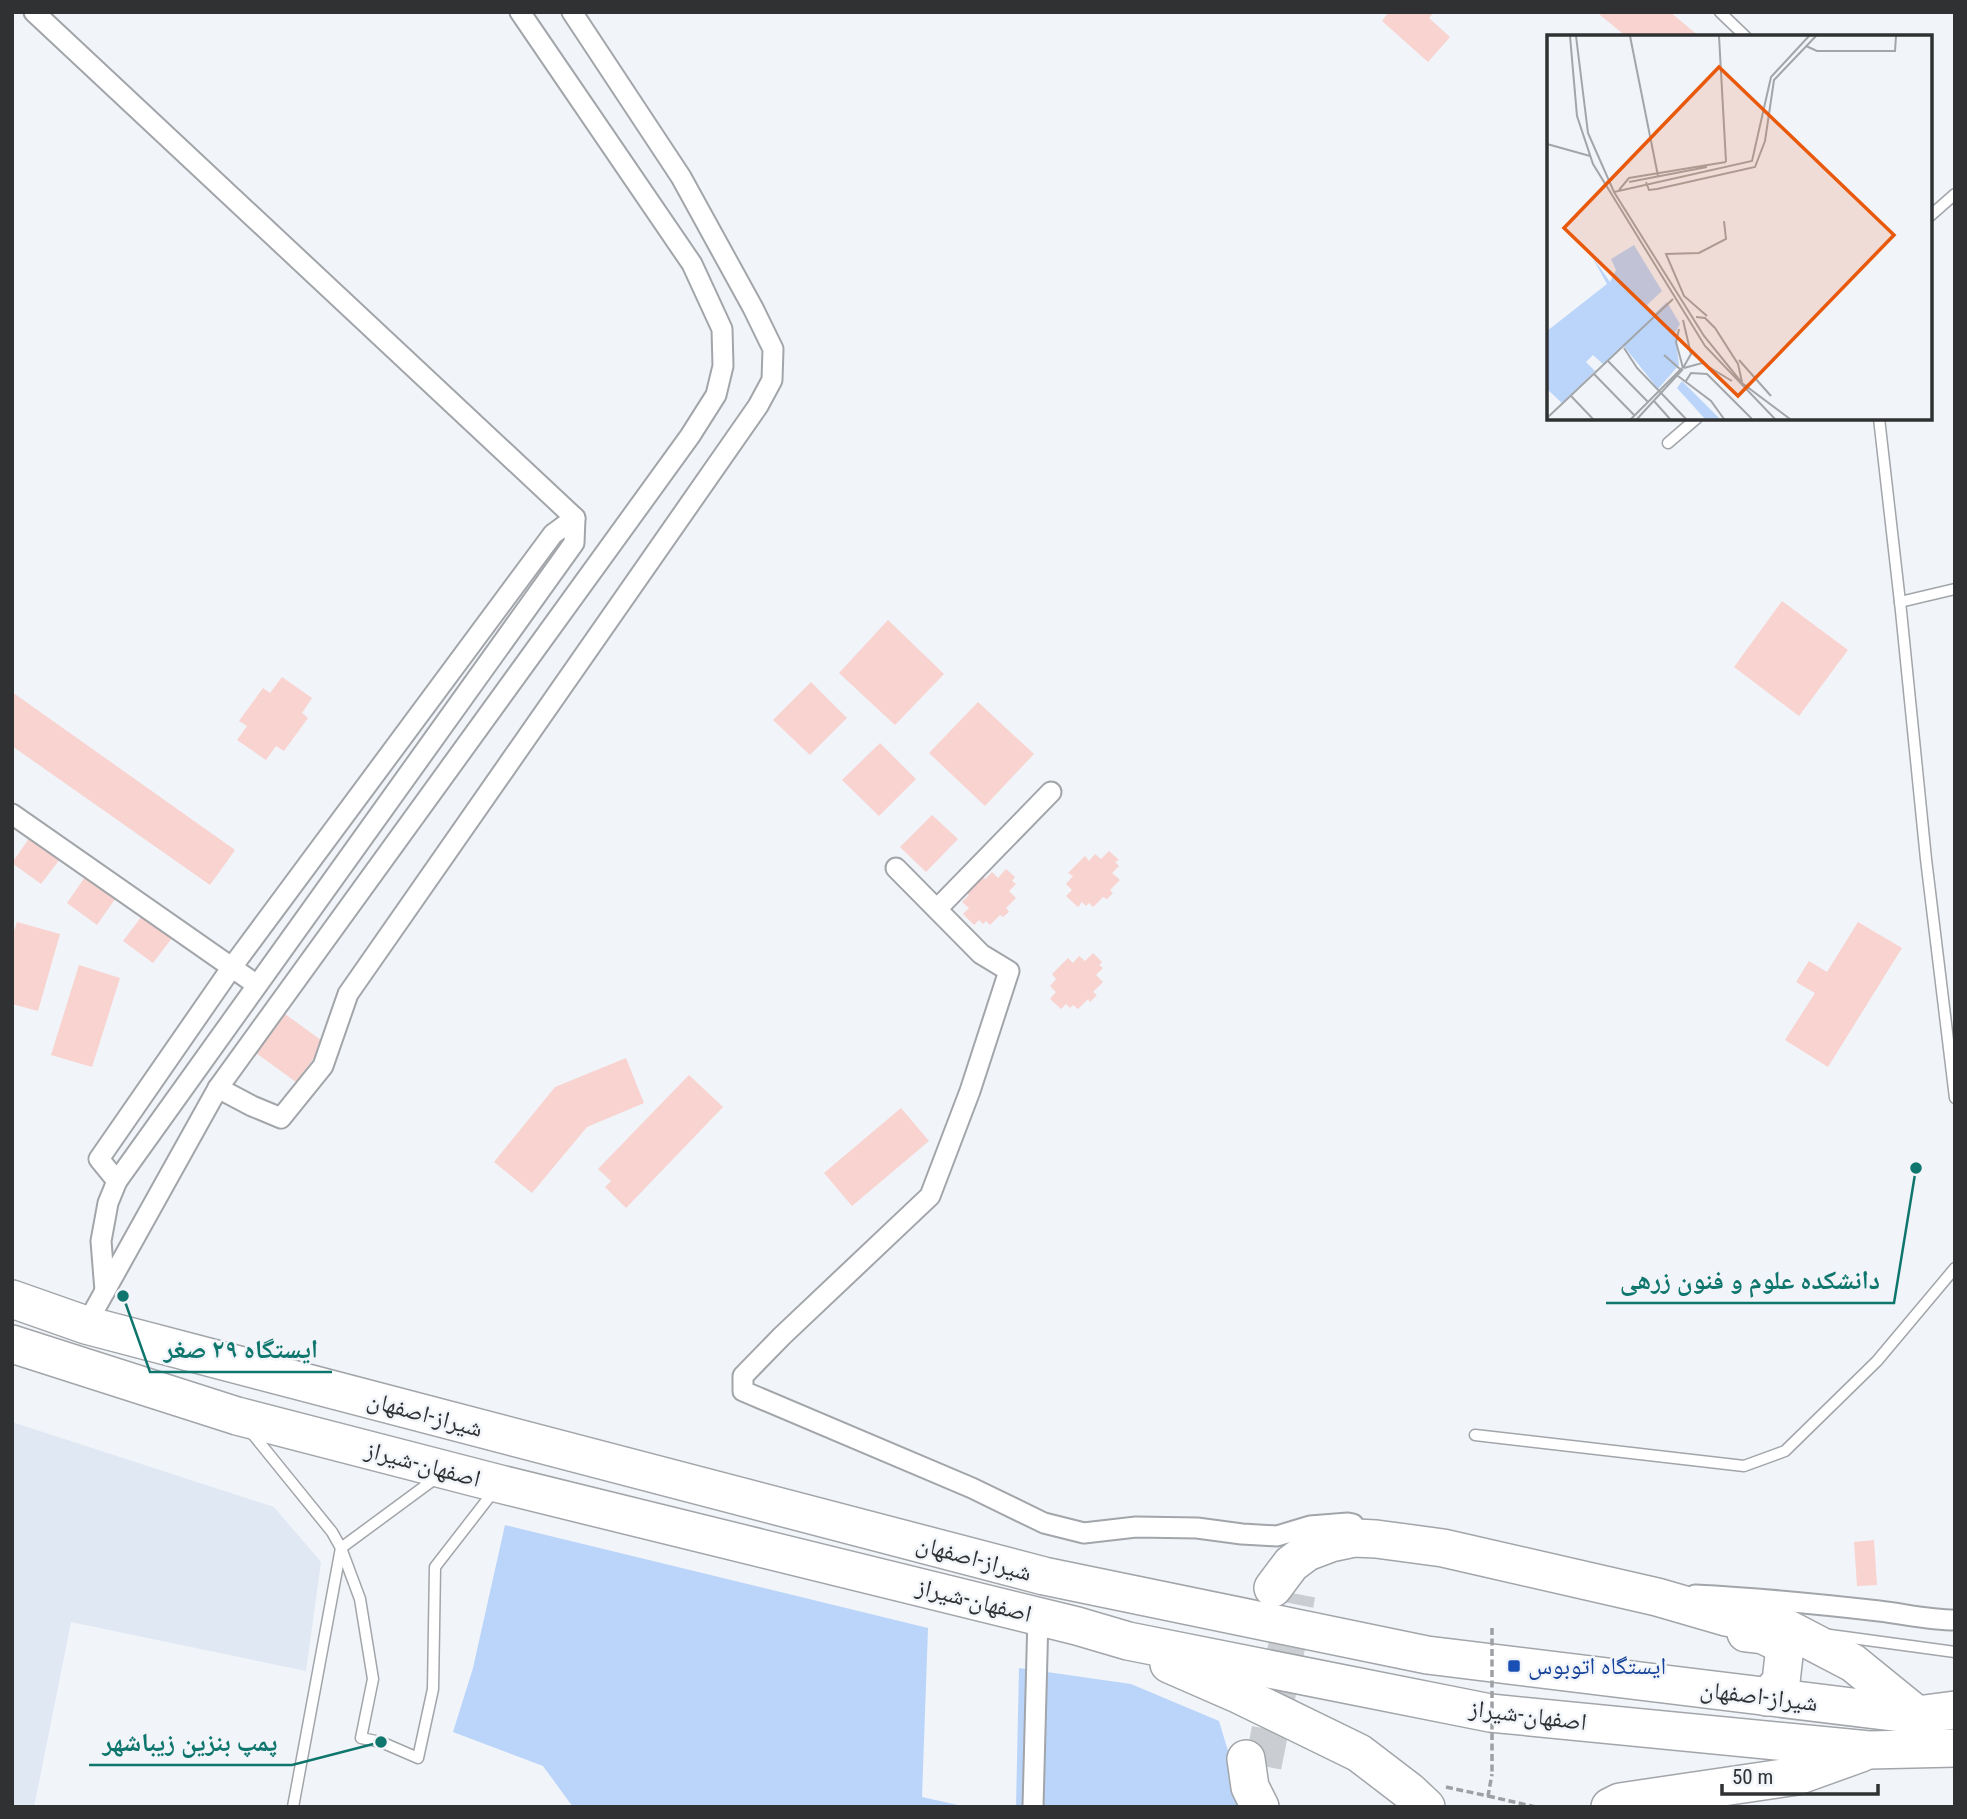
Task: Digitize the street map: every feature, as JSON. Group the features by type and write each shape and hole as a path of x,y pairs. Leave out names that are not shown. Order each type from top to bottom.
{"highway":[{"name":"شیراز-اصفهان","path":"12,1300 86,1325 1044,1576 1427,1655 1917,1715 1955,1710"},
{"name":"اصفهان-شیراز","path":"12,1343 237,1416 500,1484 1038,1616 1128,1641 1490,1713 1869,1750 1955,1748"},
{"path":"1767,1697 1781,1682 1784,1655 1780,1643 1763,1635 1699,1625 1411,1558 1374,1554 1342,1560 1318,1572 1303,1585 1285,1591 1291,1564 1307,1552 1331,1543 1355,1538 1376,1539 1443,1548 1657,1597 1726,1617 1786,1628 1853,1663 1917,1715"},
{"path":"1128,1641 1172,1666 1240,1695 1359,1753 1418,1800"},
{"path":"1610,1807 1620,1802 1644,1798 1797,1776 1869,1750"},
{"path":"1260,1807 1250,1787 1255,1762 1280,1807"}],"street":[{"path":"34,12 575,518 574,543 117,1181 108,1203 101,1241 105,1291"},
{"path":"86,1325 218,1088 682,447 716,395 723,366 722,329 692,264 520,12"},
{"path":"218,1088 252,1107 281,1118 323,1066 348,994 750,418 772,380 773,349 747,296 681,177 572,12"},
{"path":"117,1181 99,1159 232,967 553,534 575,518"},
{"path":"937,909 1051,792"},
{"path":"12,814 257,985"},
{"path":"896,869 982,954 1009,971 970,1091 930,1196 782,1336 743,1377 743,1391 972,1488 1044,1523 1084,1533 1148,1527 1197,1528 1277,1536 1310,1526 1348,1523 1694,1595 1748,1598 1955,1620"},
{"path":"1033,1807 1038,1616"}],"lane":[{"path":"1720,12 1744,35"},
{"path":"1932,214 1955,194"},
{"path":"1668,443 1695,420"},
{"path":"1879,420 1926,859 1955,1098"},
{"path":"1900,602 1955,589"},
{"path":"1475,1435 1744,1466 1765,1459 1786,1451 1877,1361 1955,1268"},
{"path":"237,1416 332,1532 341,1548 360,1599 373,1679 361,1738 381,1742 418,1758 433,1689 435,1567 500,1484"},
{"path":"293,1807 341,1548 446,1470"},
{"path":"1786,1628 1955,1652"}],"path":[{"path":"1488,1796 1492,1774 1492,1628"},
{"path":"1418,1800 1432,1784 1536,1807"}],"shaded area":[{"path":"12,1422 274,1507 321,1562 306,1671 71,1622 34,1807 12,1807"},
{"path":"505,1525 928,1628 922,1797 967,1807 573,1807 543,1766 453,1732 473,1668"},
{"path":"1019,1668 1131,1684 1219,1721 1245,1807 1016,1807"}],"building":[{"path":"1389,12 1434,12 1429,18 1450,37 1428,62 1382,21"},
{"path":"1602,12 1670,12 1698,35 1625,35 1600,15"},
{"path":"1782,601 1848,650 1799,716 1734,667"},
{"path":"888,620 944,674 895,725 839,673"},
{"path":"282,677 312,698 302,713 308,718 284,751 276,746 266,760 237,740 247,726 239,721 263,688 270,693"},
{"path":"811,682 847,718 810,755 773,720"},
{"path":"12,692 235,850 210,885 12,746"},
{"path":"978,702 1034,754 985,806 929,753"},
{"path":"880,743 916,779 879,816 842,780"},
{"path":"932,815 958,839 926,872 900,847"},
{"path":"30,837 60,859 41,884 12,863"},
{"path":"1109,851 1119,860 1115,862 1119,866 1112,873 1120,880 1110,890 1113,893 1107,899 1103,897 1093,907 1082,902 1078,907 1066,896 1072,890 1066,884 1073,876 1068,873 1085,856 1089,861 1095,854 1101,859"},
{"path":"1006,869 1015,877 1012,881 1016,884 1009,891 1016,898 1006,908 1009,912 1003,917 1000,915 990,925 979,920 974,925 963,914 969,908 962,902 969,895 965,891 981,874 985,879 992,872 998,878"},
{"path":"85,877 115,899 97,925 67,903"},
{"path":"142,916 172,938 153,963 123,941"},
{"path":"17,922 60,934 38,1011 12,1004 12,937"},
{"path":"1858,922 1902,948 1828,1067 1785,1040 1815,993 1796,982 1809,961 1827,972"},
{"path":"1093,953 1102,962 1099,965 1103,968 1096,975 1103,982 1093,992 1097,995 1090,1002 1088,999 1078,1009 1073,1005 1070,1008 1066,1004 1061,1009 1050,999 1056,992 1050,986 1056,979 1052,974 1068,958 1073,963 1079,956 1085,961"},
{"path":"79,965 120,978 92,1067 51,1055"},
{"path":"285,1014 325,1043 296,1082 256,1053"},
{"path":"626,1058 644,1103 587,1127 532,1193 494,1162 555,1087"},
{"path":"689,1075 723,1107 626,1208 605,1187 611,1181 598,1169"},
{"path":"901,1108 929,1141 852,1206 824,1173"},
{"path":"1874,1540 1877,1585 1857,1586 1854,1542"}],"tunnel":[{"path":"1263,1766 1297,1594"}],"place":[{"name":"دانشکده علوم و فنون زرهی","path":"1916,1168"},
{"name":"ایستگاه ۲۹ صغر","path":"123,1296"},
{"name":"ایستگاه اتوبوس","path":"1514,1666"},
{"name":"پمپ بنزین زیباشهر","path":"381,1742"}]}
